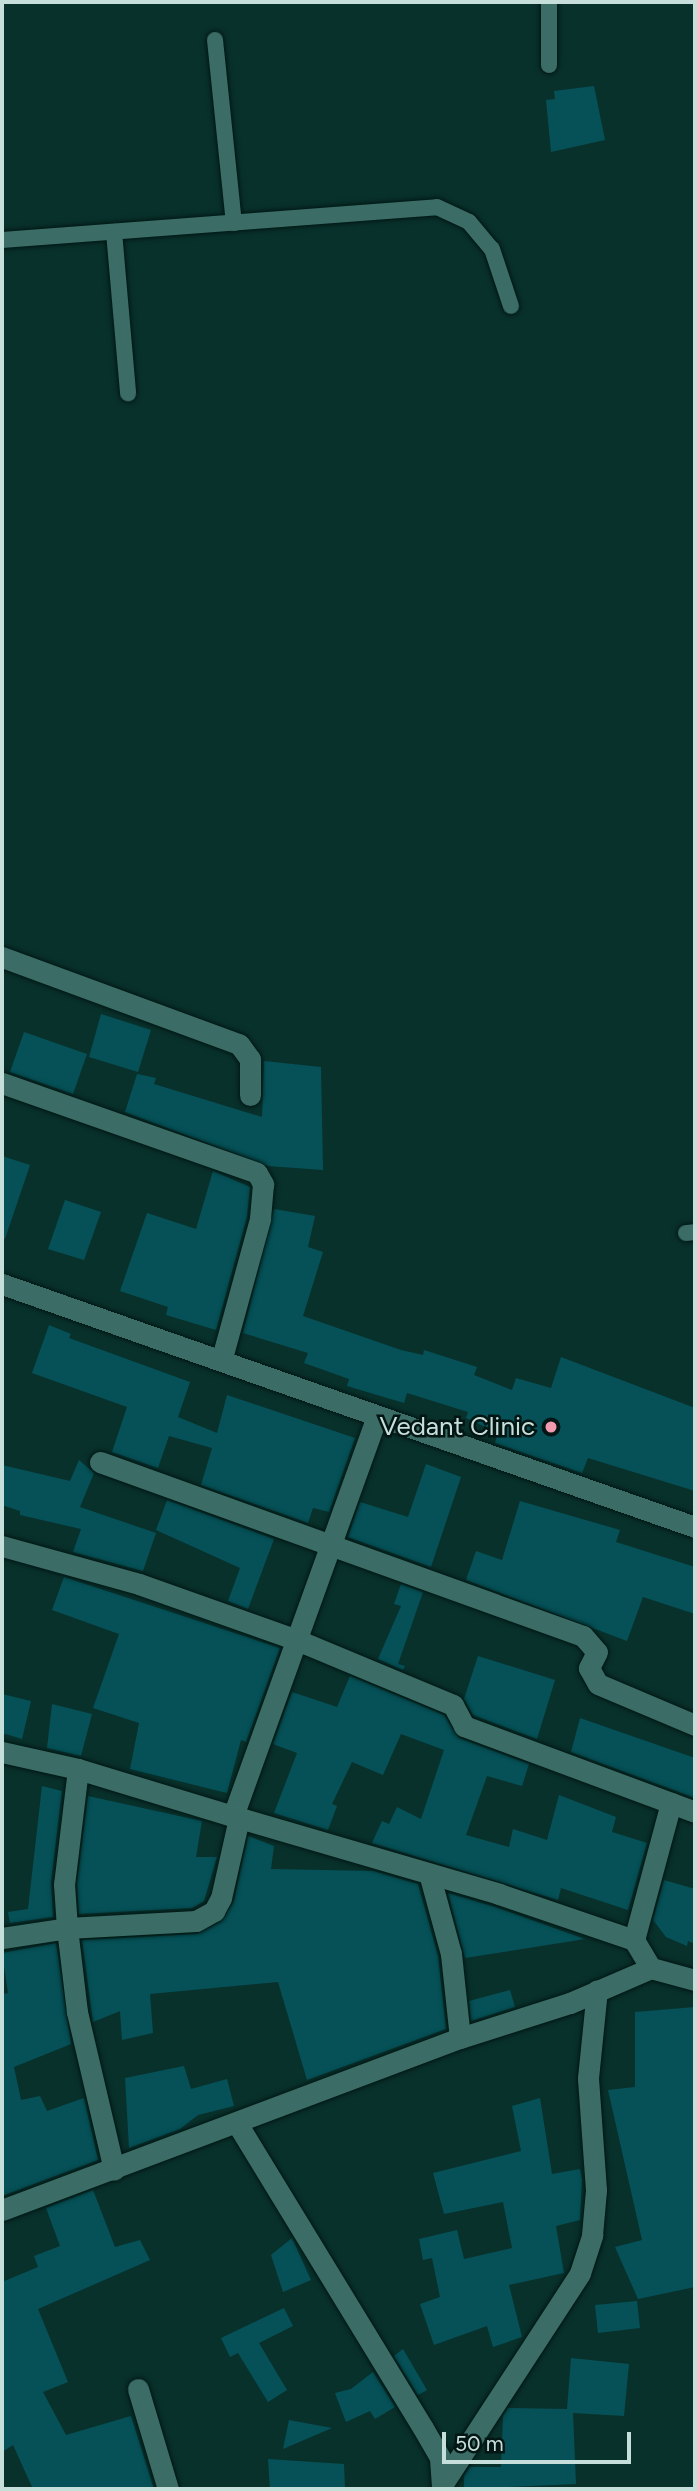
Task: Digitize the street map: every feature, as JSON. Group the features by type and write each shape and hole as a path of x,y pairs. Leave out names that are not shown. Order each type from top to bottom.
{"street":[{"path":"2,957 239,1045 250,1059 250,1095"},
{"path":"2,1083 257,1173 263,1184 260,1219 222,1358"},
{"path":"2,1284 222,1358 377,1417 695,1527"},
{"path":"2,1938 67,1928 196,1921 214,1911 236,1817 377,1417"},
{"path":"100,1462 583,1636 597,1651 589,1668 598,1684 695,1725"},
{"path":"2,1546 139,1584 297,1640 453,1706 464,1726 695,1812"},
{"path":"2,1752 78,1769 430,1877 499,1894 634,1940 651,1968"},
{"path":"78,1769 64,1885 67,1928 77,2012 114,2170"},
{"path":"634,1940 671,1803"},
{"path":"430,1877 451,1954 460,2038"},
{"path":"2,2210 651,1968 695,1980"},
{"path":"443,2486 580,2273 592,2235 596,2190 588,2078 597,1990"},
{"path":"238,2124 440,2458 443,2486"},
{"path":"138,2389 169,2489"}],"lane":[{"path":"549,2 549,65"},
{"path":"215,40 234,222"},
{"path":"2,240 437,207 469,222 492,249 511,306"},
{"path":"114,232 128,393"}],"building":[{"path":"594,86 605,140 551,152 546,100 555,99 554,91"},
{"path":"101,1014 151,1030 138,1072 89,1057"},
{"path":"24,1032 87,1054 73,1094 10,1072"},
{"path":"264,1061 321,1067 323,1170 268,1166 125,1112 137,1074 156,1078 154,1084 262,1117"},
{"path":"2,1156 30,1165 5,1239 2,1238"},
{"path":"213,1171 250,1187 247,1217 216,1330 166,1315 168,1307 120,1291 147,1213 196,1229"},
{"path":"65,1200 101,1212 84,1260 48,1249"},
{"path":"274,1209 315,1216 308,1247 323,1252 303,1316 401,1350 423,1355 424,1350 477,1367 474,1375 512,1390 516,1378 551,1388 561,1357 695,1408 695,1491 588,1458 582,1473 495,1443 498,1433 466,1418 468,1412 407,1393 404,1403 347,1386 349,1379 304,1363 308,1353 243,1333"},
{"path":"49,1325 71,1334 69,1338 190,1382 178,1417 217,1433 227,1395 355,1438 329,1512 313,1508 308,1523 201,1485 212,1448 169,1436 158,1468 112,1452 127,1407 32,1373"},
{"path":"79,1460 94,1473 80,1507 156,1533 143,1571 73,1552 81,1529 20,1515 20,1511 2,1505 2,1465 70,1481"},
{"path":"426,1464 461,1477 431,1567 348,1537 360,1502 408,1517"},
{"path":"167,1500 274,1539 248,1609 228,1601 240,1568 156,1530"},
{"path":"520,1501 620,1530 616,1542 695,1567 695,1614 643,1597 627,1641 466,1580 476,1551 502,1560"},
{"path":"64,1577 280,1648 246,1742 241,1740 227,1793 130,1769 139,1723 93,1708 119,1634 52,1610"},
{"path":"401,1584 423,1592 398,1664 405,1666 403,1670 378,1659 401,1606 394,1604"},
{"path":"478,1656 555,1680 537,1739 473,1715 464,1699"},
{"path":"350,1676 444,1715 459,1738 529,1764 522,1786 487,1776 466,1835 509,1847 513,1829 547,1840 559,1795 616,1817 612,1832 647,1843 628,1910 561,1888 558,1900 372,1843 382,1821 389,1824 397,1807 421,1819 444,1750 401,1734 383,1775 352,1762 332,1804 337,1806 328,1830 274,1813 297,1753 273,1744 292,1692 337,1707"},
{"path":"2,1694 31,1701 22,1739 2,1733"},
{"path":"52,1704 92,1714 81,1756 47,1748"},
{"path":"580,1718 695,1758 695,1798 571,1752"},
{"path":"42,1786 62,1791 51,1882 53,1917 10,1923 8,1912 28,1909"},
{"path":"88,1796 202,1821 196,1857 217,1857 204,1901 192,1908 79,1914 77,1884"},
{"path":"248,1836 274,1846 271,1869 373,1871 418,1884 438,1956 446,2029 307,2080 278,1982 150,1994 153,2033 122,2040 120,2011 93,2022 82,1940 197,1934 220,1922 234,1901"},
{"path":"664,1880 695,1889 695,1944 688,1941 687,1946 666,1937 653,1920"},
{"path":"448,1893 495,1907 585,1939 465,1958"},
{"path":"56,1943 71,2044 14,2067 21,2100 40,2096 47,2111 84,2098 98,2160 2,2196 2,1994 8,1993 2,1953"},
{"path":"510,1990 515,2007 471,2021 469,2001"},
{"path":"695,2007 695,2287 638,2299 615,2247 642,2240 608,2090 635,2087 635,2012"},
{"path":"184,2066 191,2089 227,2079 234,2106 198,2115 180,2129 129,2148 125,2078"},
{"path":"540,2098 552,2174 580,2169 582,2180 580,2220 556,2226 564,2273 509,2285 522,2337 493,2347 487,2326 434,2345 420,2304 440,2297 432,2258 423,2260 419,2239 457,2230 464,2259 512,2248 503,2202 444,2214 433,2173 521,2151 512,2106"},
{"path":"93,2190 115,2247 140,2240 150,2260 38,2309 68,2382 43,2392 66,2435 131,2416 154,2489 33,2489 13,2445 2,2452 2,2282 38,2267 34,2256 60,2246 46,2208"},
{"path":"292,2238 311,2280 283,2292 271,2255"},
{"path":"637,2301 640,2328 598,2333 595,2305"},
{"path":"284,2308 293,2326 259,2343 287,2390 268,2402 238,2353 230,2357 221,2338"},
{"path":"403,2349 427,2390 418,2395 394,2356"},
{"path":"571,2358 629,2364 624,2416 573,2413 576,2484 464,2489 464,2476 470,2467 501,2467 503,2416 508,2408 567,2409"},
{"path":"373,2372 395,2407 375,2419 370,2411 346,2422 335,2393 351,2389"},
{"path":"289,2420 332,2428 283,2449"},
{"path":"268,2459 344,2464 345,2489 270,2489"}],"place":[{"name":"Vedant Clinic","path":"551,1427"}]}
